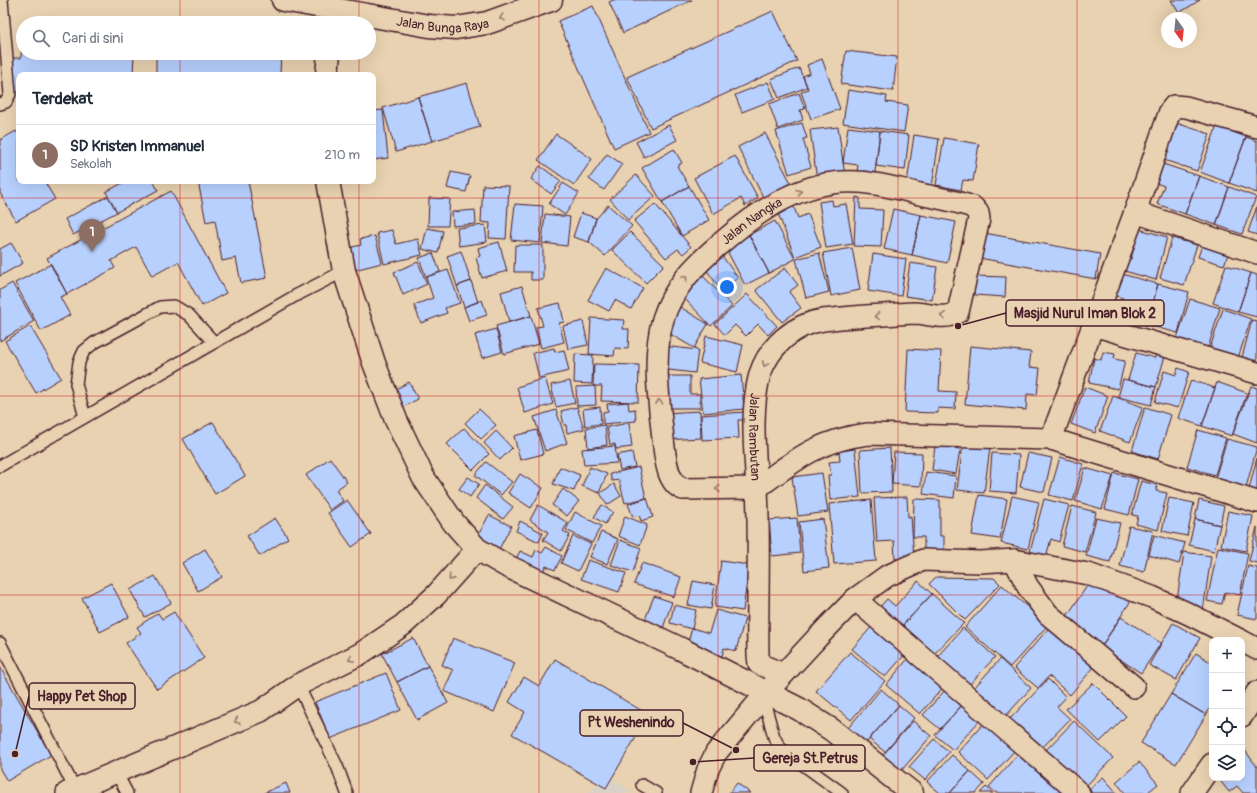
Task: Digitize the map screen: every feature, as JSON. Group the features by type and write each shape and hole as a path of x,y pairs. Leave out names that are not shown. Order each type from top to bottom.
{"street":[{"name":"Jalan Bunga Raya","path":"283,0 331,15"},
{"name":"Jalan Bunga Raya","path":"376,20 456,28 487,23 551,0"},
{"path":"327,72 328,60"},
{"path":"1051,439 1135,212 1170,111 1174,106 1186,107 1257,127"},
{"name":"Jalan Nangka","path":"757,488 682,489 674,484 671,478 664,452 658,396 659,341 663,319 672,297 686,277 726,238 780,200 803,190 825,184 857,182 885,185 969,206 975,209 978,213 979,219 958,312 949,317 916,313"},
{"path":"329,184 344,271 374,363 396,420 423,477 454,523 477,549 505,565 765,694 799,709 832,730 912,793"},
{"path":"1135,212 1257,253"},
{"name":"Jalan Rambutan","path":"783,674 759,664 758,655 757,488 754,453 757,396 760,374 767,359 776,346 790,334 807,324 823,320 916,313"},
{"path":"1093,325 1257,373"},
{"path":"757,488 800,456 845,437 868,434 1051,439 1257,502"},
{"path":"71,791 261,711 298,685 360,654 403,625 436,596 477,549"},
{"path":"701,793 716,752 783,674 855,599 887,576 923,560 980,562 1014,560 1088,574 1158,600 1235,637"},
{"path":"1014,560 1028,587 1048,614 1134,687"},
{"path":"855,599 1079,793"},
{"path":"1245,642 1257,649"},
{"path":"1245,711 1257,692"},
{"path":"1192,793 1209,768"}],"lane":[{"path":"0,104 6,102 10,94 1,14 2,0"},
{"path":"0,466 295,296 344,271"},
{"path":"85,417 76,384 79,362 84,351 94,343 160,307 174,306 189,315 214,342"},
{"path":"0,643 71,791"},
{"path":"298,685 337,766 348,793"},
{"path":"765,694 774,737 780,748 842,793"},
{"path":"116,772 127,793"},
{"path":"642,785 656,793"}],"shaded area":[{"path":"609,776 632,793 587,793"}],"building":[{"path":"613,0 692,0 623,33 609,2"},
{"path":"1171,0 1200,0 1181,12 1178,12"},
{"path":"593,6 649,132 614,148 558,21"},
{"path":"773,11 797,61 651,128 627,77"},
{"path":"846,51 897,57 893,91 841,84"},
{"path":"12,58 16,58 16,60 134,60 133,72 16,72 16,92 11,91"},
{"path":"822,59 840,109 811,119 801,92 808,89 803,76 810,73 807,65"},
{"path":"156,60 281,60 280,72 156,72"},
{"path":"799,68 807,87 779,98 771,79"},
{"path":"768,82 775,99 742,112 735,95"},
{"path":"467,83 480,127 432,141 418,97"},
{"path":"848,90 887,96 886,102 908,105 904,132 843,123"},
{"path":"799,93 805,109 800,110 803,120 778,129 769,104"},
{"path":"418,97 432,141 396,152 383,108"},
{"path":"383,110 388,158 376,160 376,111"},
{"path":"1173,122 1210,134 1197,171 1161,159"},
{"path":"802,123 807,138 803,139 811,167 789,174 776,131"},
{"path":"669,125 677,140 644,157 636,142"},
{"path":"1217,126 1246,137 1229,183 1200,172"},
{"path":"838,127 845,176 817,180 810,130"},
{"path":"848,127 880,131 874,180 856,178 858,165 843,163"},
{"path":"16,131 16,184 46,184 55,199 16,221 0,193 0,140"},
{"path":"880,131 909,135 905,170 876,166"},
{"path":"765,133 791,183 763,197 738,147"},
{"path":"556,134 592,159 574,185 538,160"},
{"path":"914,135 939,139 932,187 907,183"},
{"path":"1246,137 1257,141 1257,193 1229,183"},
{"path":"944,138 979,144 973,181 963,180 961,190 936,185"},
{"path":"674,149 682,163 677,166 689,186 662,202 642,168"},
{"path":"607,154 622,164 604,190 589,179"},
{"path":"735,156 758,198 745,206 741,198 713,214 694,178"},
{"path":"1163,164 1199,176 1185,214 1157,204 1164,186 1156,183"},
{"path":"540,166 561,181 551,194 531,179"},
{"path":"451,172 470,176 466,192 447,188"},
{"path":"636,175 655,196 628,220 610,199"},
{"path":"1199,176 1229,187 1216,225 1185,214"},
{"path":"563,183 579,193 565,215 549,204"},
{"path":"121,184 155,184 158,190 117,212 106,192"},
{"path":"199,184 249,184 267,278 241,283 236,258 222,261 215,220 206,222"},
{"path":"483,185 509,186 506,239 489,238 490,223 481,222"},
{"path":"689,186 709,220 682,236 662,202"},
{"path":"1229,187 1256,197 1242,234 1216,225"},
{"path":"171,191 226,293 202,306 178,262 152,276 136,247 111,261 115,268 67,294 47,258"},
{"path":"108,196 117,212 73,235 65,219"},
{"path":"856,197 860,198 860,209 883,210 881,247 854,246"},
{"path":"429,198 450,199 448,226 428,226"},
{"path":"832,200 833,206 846,204 853,244 826,248 819,202"},
{"path":"515,204 543,206 540,243 511,240"},
{"path":"655,204 691,247 683,254 678,249 666,258 634,221"},
{"path":"608,205 632,226 605,256 589,242 596,219"},
{"path":"793,205 798,218 808,214 821,247 795,257 777,211"},
{"path":"1257,206 1257,235 1248,232"},
{"path":"893,209 921,215 912,255 884,249"},
{"path":"475,210 476,224 453,226 452,212"},
{"path":"581,213 596,218 589,242 573,237"},
{"path":"545,214 570,217 567,246 542,243"},
{"path":"921,215 956,222 947,263 912,255"},
{"path":"775,221 795,259 769,273 749,235"},
{"path":"485,225 487,242 459,246 457,228"},
{"path":"427,228 443,231 438,253 422,249"},
{"path":"1139,229 1167,237 1156,280 1121,270 1124,257 1131,259"},
{"path":"392,230 396,244 418,239 422,255 384,264 377,233"},
{"path":"630,232 664,265 646,283 612,250"},
{"path":"984,233 1100,254 1096,279 979,258"},
{"path":"749,235 769,273 745,285 725,247"},
{"path":"375,236 382,263 354,270 348,248 361,245 360,239"},
{"path":"1172,238 1197,245 1184,285 1160,278"},
{"path":"1204,240 1230,249 1224,265 1198,257"},
{"path":"499,242 507,271 482,278 476,258 480,256 478,248"},
{"path":"11,243 23,263 0,276 0,249"},
{"path":"515,245 543,245 543,280 531,280 531,272 514,272"},
{"path":"852,248 860,290 831,296 823,253"},
{"path":"461,251 471,281 457,286 447,256"},
{"path":"433,253 440,272 426,277 419,258"},
{"path":"720,253 738,278 721,290 703,265"},
{"path":"819,253 829,292 806,298 796,259"},
{"path":"873,254 906,259 901,296 868,291"},
{"path":"418,262 427,284 403,295 394,272"},
{"path":"910,263 937,267 932,300 905,296"},
{"path":"51,264 67,294 60,297 70,315 41,331 15,283"},
{"path":"1226,265 1251,273 1238,312 1213,303"},
{"path":"606,268 643,288 631,309 615,300 609,311 588,300"},
{"path":"785,268 798,285 789,292 801,308 782,322 756,290"},
{"path":"448,270 460,303 445,308 447,313 421,323 414,305 433,298 426,277"},
{"path":"1118,273 1158,284 1147,325 1118,317 1123,298 1112,295"},
{"path":"1251,273 1257,275 1257,317 1238,312"},
{"path":"703,276 732,306 711,326 682,296"},
{"path":"975,276 1006,277 1005,297 974,295"},
{"path":"471,281 478,302 464,307 457,286"},
{"path":"12,283 34,321 0,341 0,290"},
{"path":"1158,284 1189,292 1178,333 1147,325"},
{"path":"522,286 531,316 509,322 501,292"},
{"path":"747,294 777,326 768,335 758,324 746,336 735,325 725,335 715,324"},
{"path":"1190,299 1220,308 1208,348 1177,338"},
{"path":"482,300 487,315 469,321 464,307"},
{"path":"560,303 564,322 559,323 564,342 541,348 536,327 543,326 538,308"},
{"path":"680,307 708,324 694,348 665,331"},
{"path":"1223,309 1251,319 1238,358 1210,348"},
{"path":"531,316 539,344 504,354 496,326"},
{"path":"591,318 624,320 623,329 629,329 628,349 615,348 614,356 589,354"},
{"path":"1252,320 1257,321 1257,370 1240,365"},
{"path":"583,321 588,345 568,349 563,326"},
{"path":"30,326 61,378 36,393 5,341"},
{"path":"496,329 502,352 482,358 475,335"},
{"path":"706,336 743,345 737,372 700,363"},
{"path":"663,346 698,350 695,373 660,369"},
{"path":"970,346 1031,352 1029,367 1040,368 1037,395 1027,394 1026,410 965,404"},
{"path":"554,348 555,352 564,350 569,371 539,378 533,353"},
{"path":"908,349 941,351 939,391 956,392 955,409 938,408 938,413 905,412"},
{"path":"1103,352 1115,354 1114,359 1125,361 1118,389 1089,383 1094,358 1101,360"},
{"path":"1136,353 1155,358 1156,354 1165,356 1156,387 1128,380"},
{"path":"575,354 593,355 592,384 574,383"},
{"path":"594,364 639,365 638,402 601,401 602,386 593,386"},
{"path":"1178,368 1189,372 1178,408 1155,402 1164,371 1176,375"},
{"path":"741,375 744,409 703,413 699,379"},
{"path":"660,376 690,376 690,394 700,394 700,408 660,408"},
{"path":"545,378 553,404 525,413 517,387"},
{"path":"1123,379 1156,387 1151,405 1118,397"},
{"path":"1191,380 1215,388 1202,426 1178,418"},
{"path":"570,381 575,403 556,407 551,385"},
{"path":"409,382 418,399 395,411 387,394"},
{"path":"1217,382 1247,393 1232,436 1202,426"},
{"path":"595,386 596,405 577,406 576,387"},
{"path":"1251,386 1257,388 1257,443 1233,434"},
{"path":"1085,387 1108,396 1095,433 1071,424"},
{"path":"1113,396 1143,407 1130,442 1100,431"},
{"path":"628,402 629,410 635,409 636,421 603,424 603,412 608,411 607,404"},
{"path":"577,407 584,429 567,433 561,411"},
{"path":"600,407 601,424 585,426 583,409"},
{"path":"1145,407 1171,415 1158,459 1132,451"},
{"path":"479,409 496,425 481,439 465,423"},
{"path":"556,410 567,443 545,451 534,417"},
{"path":"700,411 701,438 664,440 663,413"},
{"path":"745,412 745,420 738,420 739,438 702,440 701,415"},
{"path":"213,422 245,476 215,494 183,439"},
{"path":"629,423 632,447 616,449 615,444 610,445 607,427"},
{"path":"605,425 607,445 588,448 586,428"},
{"path":"464,428 489,454 473,470 447,444"},
{"path":"537,430 543,454 520,460 514,436"},
{"path":"1198,430 1226,438 1215,475 1187,467"},
{"path":"496,431 512,448 500,460 484,443"},
{"path":"1227,439 1257,447 1245,491 1214,482"},
{"path":"963,444 990,448 984,493 957,490"},
{"path":"615,446 617,463 584,465 582,449"},
{"path":"935,446 960,449 956,474 932,470"},
{"path":"890,448 892,492 862,493 860,450"},
{"path":"855,449 860,497 830,500 828,475 831,475 829,462 840,461 839,451"},
{"path":"632,452 635,467 620,470 617,455"},
{"path":"894,452 922,453 921,486 892,484"},
{"path":"992,453 1019,455 1016,493 989,491"},
{"path":"1028,453 1052,458 1044,492 1020,487"},
{"path":"1060,457 1083,464 1073,501 1049,495"},
{"path":"330,458 347,482 336,490 343,501 330,510 306,475"},
{"path":"1257,458 1257,495 1248,493"},
{"path":"486,462 512,482 501,495 475,475"},
{"path":"560,467 580,475 574,491 553,484"},
{"path":"590,467 607,474 599,493 582,486"},
{"path":"639,467 646,498 625,503 619,480 612,481 610,474"},
{"path":"1085,468 1113,476 1102,509 1075,501"},
{"path":"926,472 956,476 954,498 923,494"},
{"path":"822,473 828,512 798,516 792,477"},
{"path":"1114,473 1138,479 1129,515 1105,509"},
{"path":"520,474 543,488 531,508 508,493"},
{"path":"468,477 479,484 470,497 459,489"},
{"path":"1141,481 1157,485 1156,491 1167,493 1158,530 1136,524 1138,516 1132,515"},
{"path":"614,484 621,496 607,505 600,493"},
{"path":"485,485 513,507 503,519 476,498"},
{"path":"563,489 579,501 567,516 552,505"},
{"path":"979,495 1007,499 1000,539 972,535"},
{"path":"1012,496 1039,502 1028,549 1001,543"},
{"path":"907,497 908,517 911,516 914,558 895,559 894,541 877,542 874,498"},
{"path":"647,498 653,517 641,521 639,515 633,517 628,504"},
{"path":"1169,498 1194,503 1187,536 1162,531"},
{"path":"914,499 940,500 940,536 944,536 944,552 924,551 924,537 913,537"},
{"path":"1044,499 1069,505 1059,542 1051,539 1046,557 1030,552"},
{"path":"347,500 371,534 352,547 328,513"},
{"path":"871,500 876,561 834,564 829,504"},
{"path":"1199,500 1224,506 1220,525 1195,519"},
{"path":"538,505 568,523 563,531 570,535 561,551 543,540 548,532 530,520"},
{"path":"602,505 613,512 605,524 594,517"},
{"path":"1072,506 1096,512 1085,552 1062,546"},
{"path":"1228,511 1253,516 1246,551 1221,546"},
{"path":"575,512 601,526 592,543 566,530"},
{"path":"489,515 511,526 497,553 475,541"},
{"path":"625,516 647,525 640,545 618,536"},
{"path":"275,518 288,538 260,556 247,536"},
{"path":"797,518 800,553 772,556 769,520"},
{"path":"1096,518 1120,523 1110,562 1086,556"},
{"path":"823,519 829,568 804,571 799,522"},
{"path":"1195,519 1220,525 1214,551 1189,545"},
{"path":"520,521 543,533 539,542 516,531"},
{"path":"1129,526 1153,531 1144,572 1120,566"},
{"path":"1257,527 1257,563 1249,561"},
{"path":"601,532 618,539 607,564 590,557"},
{"path":"1154,535 1185,543 1179,564 1149,555"},
{"path":"573,536 591,544 578,571 561,563"},
{"path":"620,540 641,548 633,572 611,565"},
{"path":"546,547 562,556 555,570 546,566 540,577 514,563 520,551 533,557 536,550 542,553"},
{"path":"1218,547 1248,553 1240,595 1225,592 1222,604 1207,601"},
{"path":"205,549 222,577 198,591 182,563"},
{"path":"1184,552 1211,556 1203,611 1176,607"},
{"path":"588,560 626,573 619,592 581,579"},
{"path":"721,561 749,565 743,611 715,607"},
{"path":"642,563 681,577 674,597 634,584"},
{"path":"1248,566 1257,568 1257,619 1237,615"},
{"path":"155,576 171,603 145,617 130,590"},
{"path":"936,577 994,578 1000,584 965,620 929,584"},
{"path":"693,581 715,585 711,609 688,605"},
{"path":"918,581 932,594 900,628 879,608 887,599 895,606"},
{"path":"111,583 129,617 100,632 82,598"},
{"path":"1089,583 1132,599 1101,647 1063,622"},
{"path":"1002,585 1048,625 1010,667 965,627"},
{"path":"932,594 964,623 934,654 903,625"},
{"path":"654,596 672,602 662,631 643,625"},
{"path":"674,605 696,610 692,629 670,623"},
{"path":"716,610 745,618 736,651 724,648 721,660 686,650 692,628 709,633"},
{"path":"174,612 204,658 157,689 126,643 141,633 137,627 158,613 162,619"},
{"path":"1121,617 1161,643 1141,673 1101,647"},
{"path":"1055,621 1072,648 1094,667 1070,695 1049,676 1038,688 1014,668"},
{"path":"1173,623 1200,638 1176,680 1149,665"},
{"path":"874,624 907,652 885,677 852,649"},
{"path":"963,628 995,657 969,685 937,657"},
{"path":"413,638 428,666 397,682 382,654"},
{"path":"453,638 515,663 494,712 444,691 453,670 442,665"},
{"path":"850,652 885,681 851,720 816,691"},
{"path":"1196,653 1209,661 1209,710 1206,715 1171,694"},
{"path":"911,655 946,684 920,714 886,685"},
{"path":"555,659 649,715 606,788 512,734 525,712 509,702 524,677 539,686"},
{"path":"1000,659 1031,688 1004,718 973,689"},
{"path":"428,666 448,703 417,720 397,682"},
{"path":"0,667 51,755 7,781 0,769"},
{"path":"386,673 401,710 330,739 315,702"},
{"path":"1048,679 1066,697 1057,707 1070,719 1038,752 1007,722"},
{"path":"1093,683 1126,716 1100,742 1066,709"},
{"path":"881,689 899,705 861,749 843,734"},
{"path":"946,689 963,704 940,729 923,715"},
{"path":"1171,694 1206,715 1176,764 1141,743"},
{"path":"963,704 981,719 953,750 935,735"},
{"path":"899,705 914,718 885,752 869,739"},
{"path":"913,721 931,736 900,772 882,756"},
{"path":"1074,721 1113,758 1080,792 1041,755"},
{"path":"985,722 1015,750 988,780 958,752"},
{"path":"934,739 949,752 925,780 909,767"},
{"path":"1245,750 1257,767 1257,793 1243,793 1237,786 1229,792 1220,781 1245,781"},
{"path":"1018,754 1063,793 996,793 989,787"},
{"path":"952,755 970,771 950,793 940,793 927,782"},
{"path":"1139,762 1158,784 1147,793 1125,793 1116,782"},
{"path":"970,771 984,784 976,793 950,793"},
{"path":"1103,777 1117,793 1092,793 1089,789"},
{"path":"286,783 290,793 264,793"},
{"path":"737,783 750,793 729,793"},
{"path":"986,787 993,793 980,793"}],"place":[{"name":"SD Kristen Immanuel","path":"92,252"},
{"name":"Masjid Nurul Iman Blok 2","path":"958,326"},
{"name":"Pt Weshenindo","path":"736,750"},
{"name":"Happy Pet Shop","path":"15,754"},
{"name":"Gereja St.Petrus","path":"693,762"}]}
